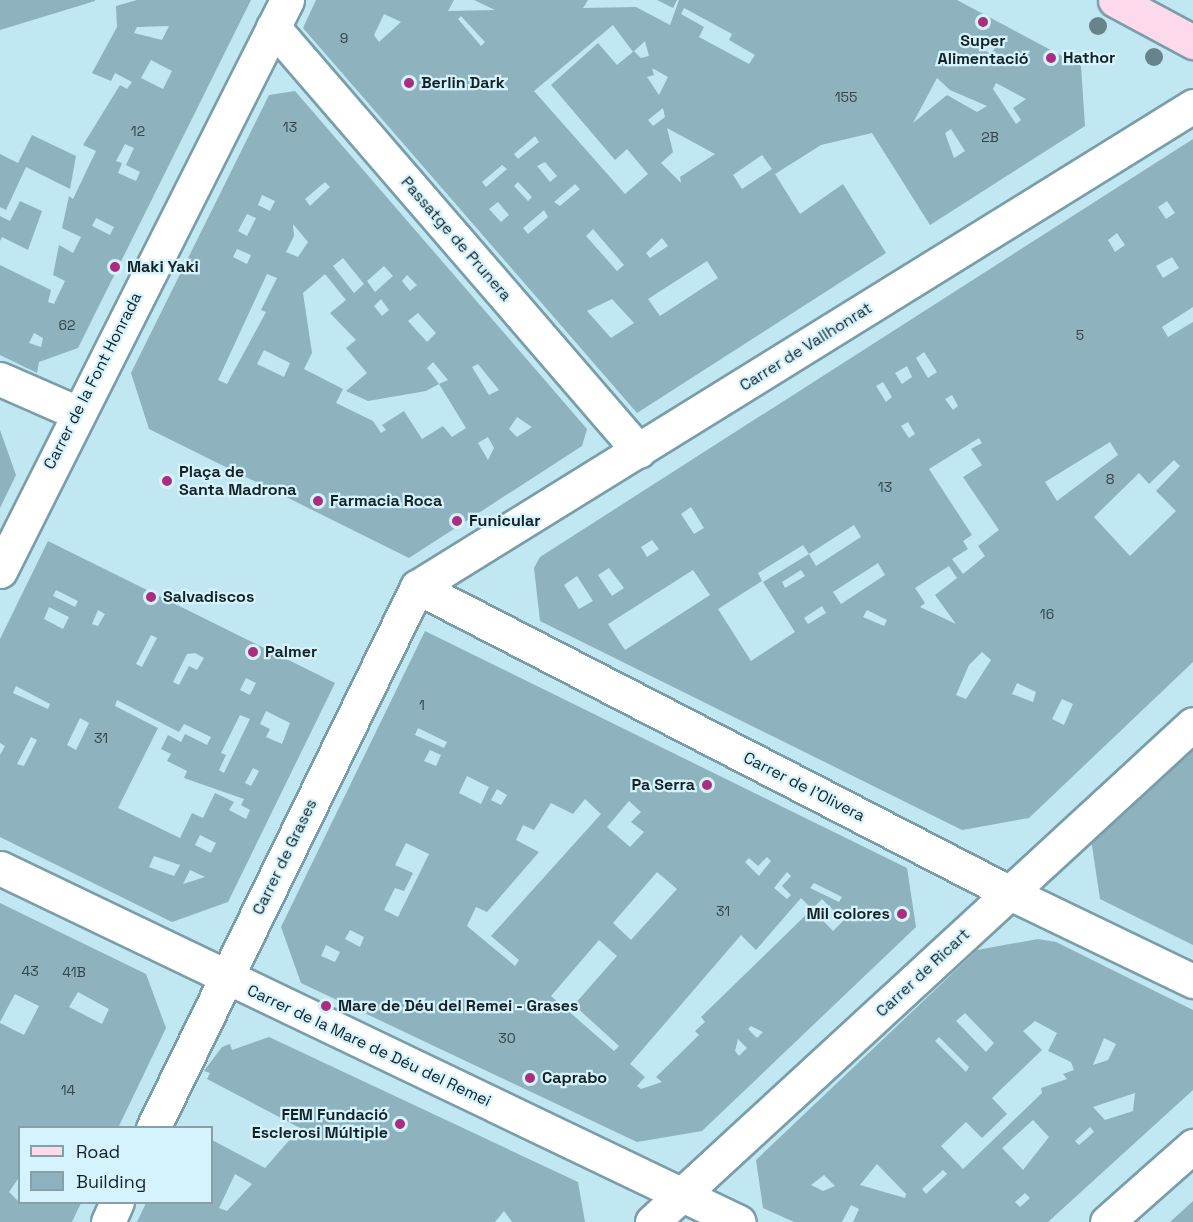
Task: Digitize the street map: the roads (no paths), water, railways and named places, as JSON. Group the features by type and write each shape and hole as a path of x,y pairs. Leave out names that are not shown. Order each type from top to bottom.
{"main road":[{"path":"1115,0 1193,42"}],"street":[{"name":"Carrer de la Font Honrada","path":"0,571 75,412 280,14"},
{"name":"Passatge de Prunera","path":"280,14 639,451"},
{"name":"Carrer de Vallhonrat","path":"417,587 1193,106"},
{"path":"0,379 75,412"},
{"name":"Carrer de l'Olivera","path":"417,587 1010,893 1193,981"},
{"name":"Carrer de Grases","path":"154,1126 417,587"},
{"name":"Carrer de Ricart","path":"652,1222 1193,724"},
{"name":"Carrer de la Mare de Déu del Remei","path":"0,868 225,979 684,1194 739,1222"},
{"path":"1107,1222 1193,1146"},
{"path":"108,1222 117,1204"}],"place":[{"name":"Super Alimentació","path":"983,22"},
{"name":"Hathor","path":"1051,58"},
{"name":"Berlin Dark","path":"409,83"},
{"name":"Maki Yaki","path":"115,267"},
{"name":"Plaça de Santa Madrona","path":"167,481"},
{"name":"Farmacia Roca","path":"318,501"},
{"name":"Funicular","path":"457,521"},
{"name":"Salvadiscos","path":"151,597"},
{"name":"Palmer","path":"253,652"},
{"name":"Pa Serra","path":"707,785"},
{"name":"Mil colores","path":"902,914"},
{"name":"Mare de Déu del Remei - Grases","path":"326,1006"},
{"name":"Caprabo","path":"530,1078"},
{"name":"FEM Fundació Esclerosi Múltiple","path":"400,1124"}]}
